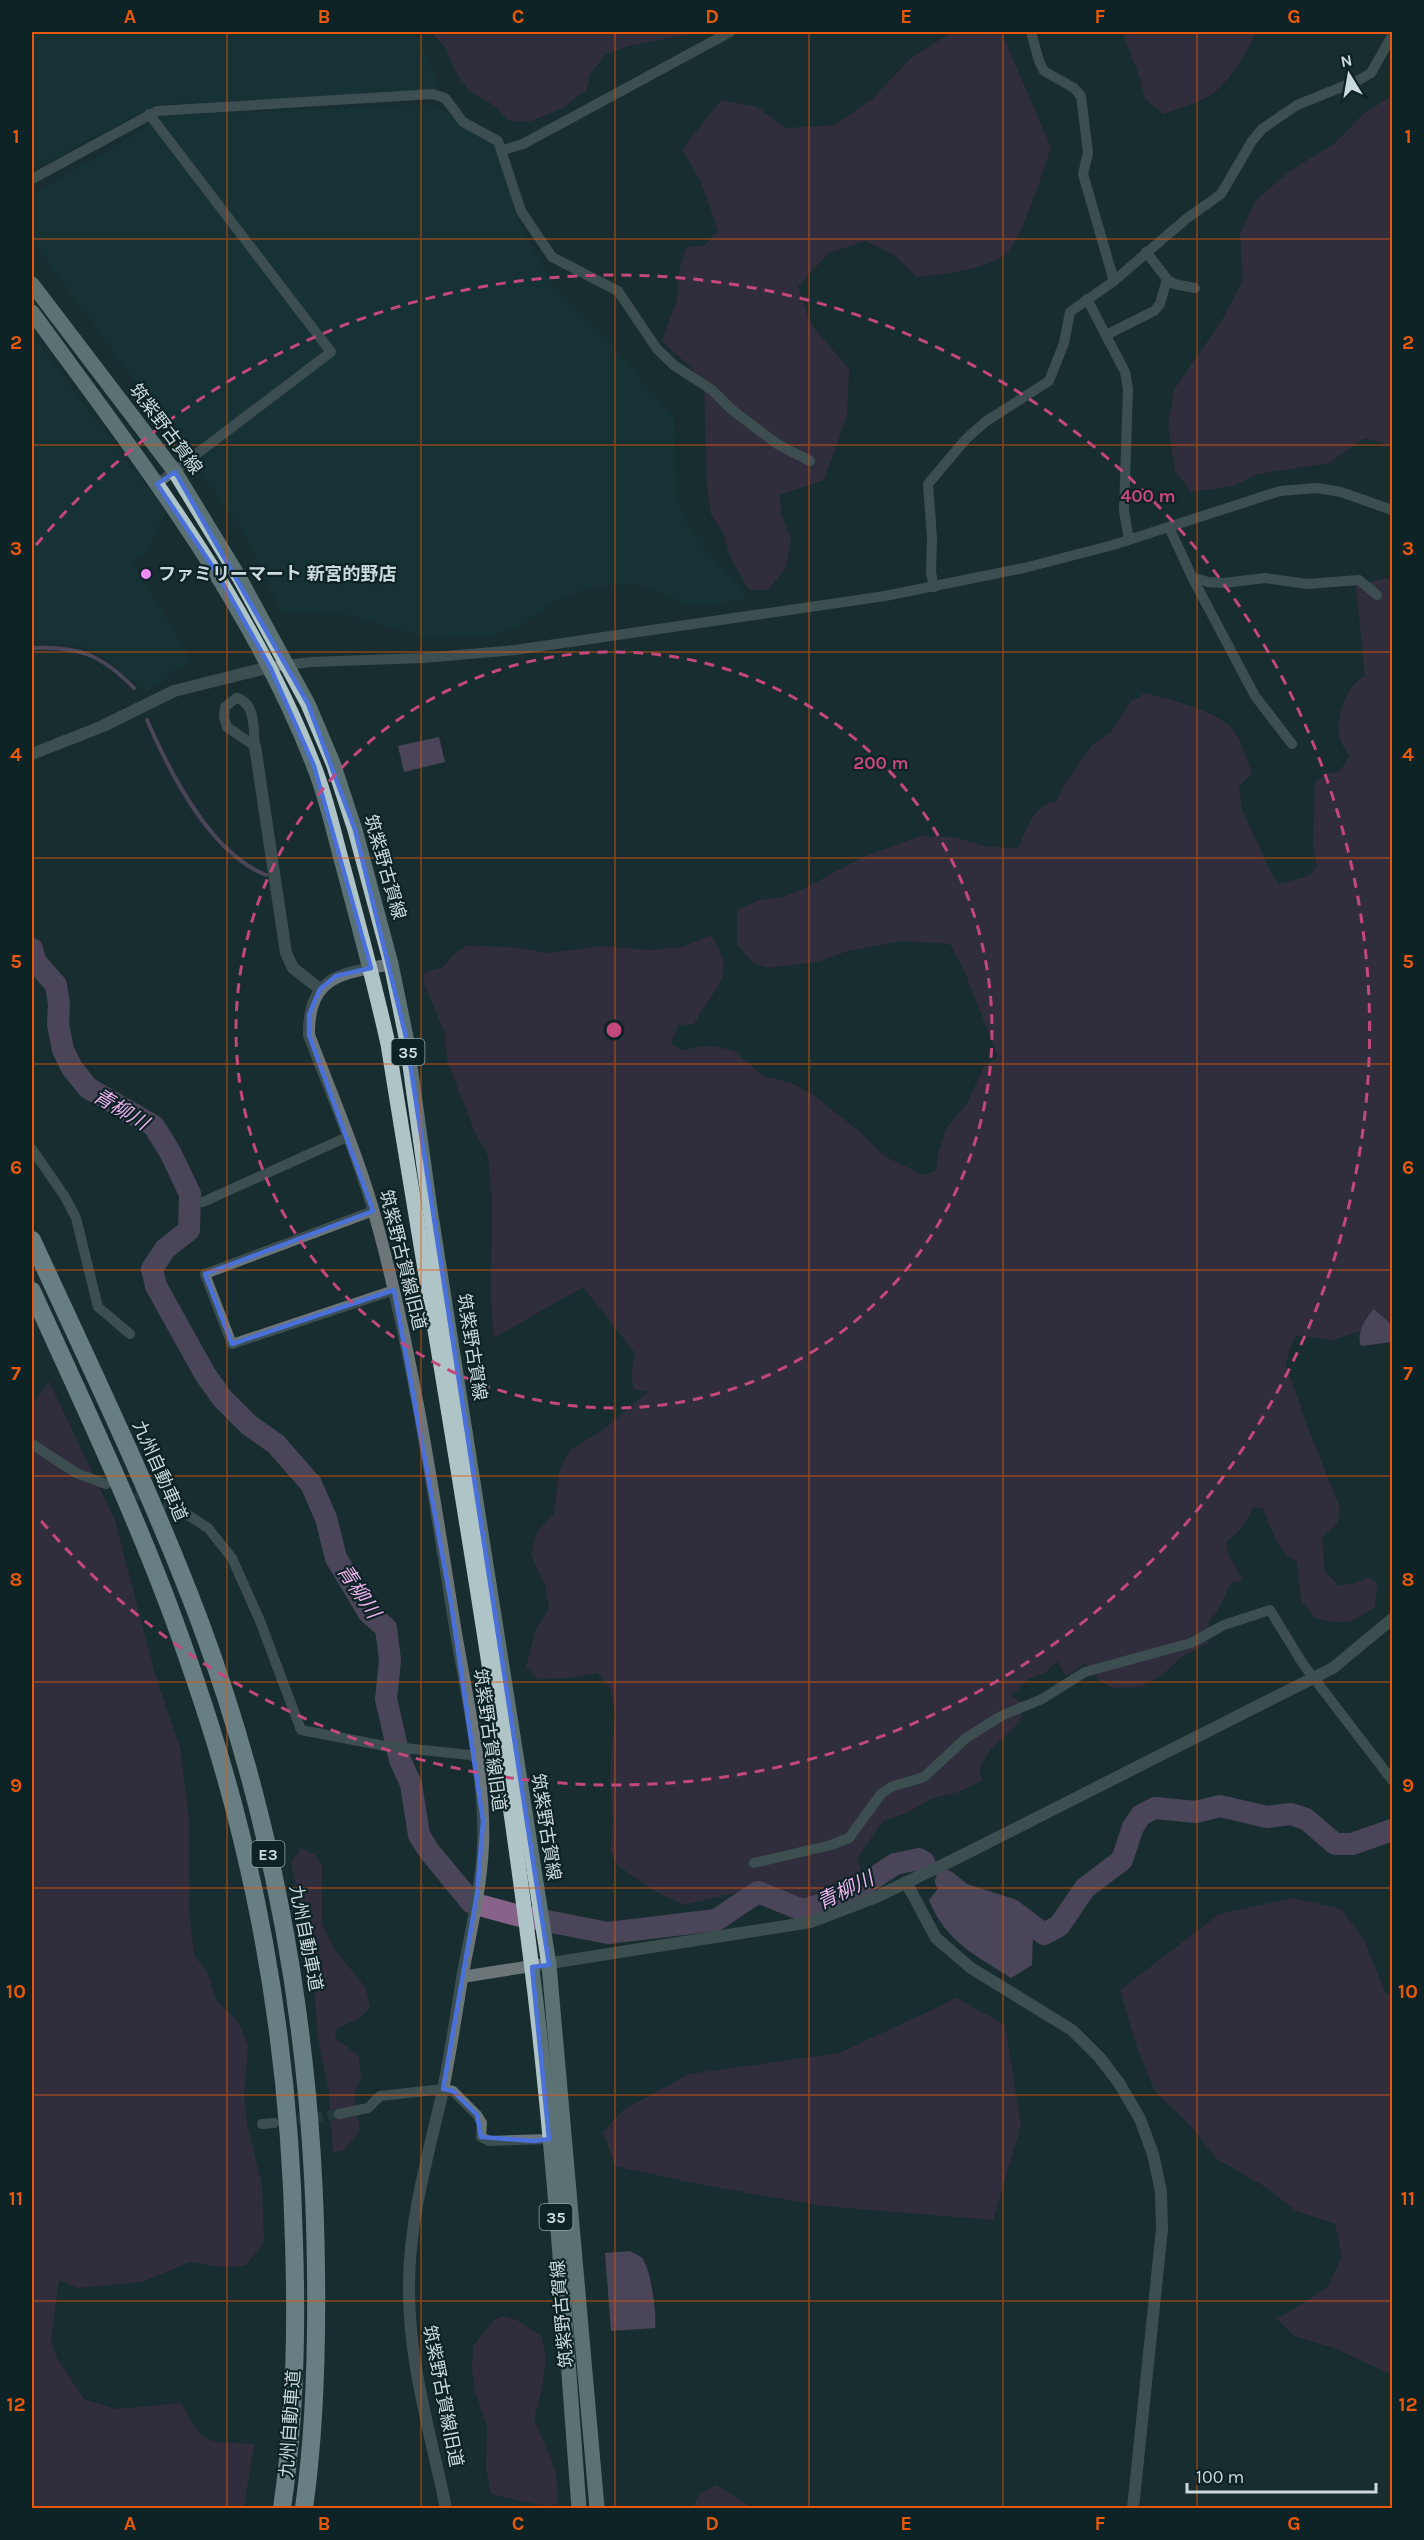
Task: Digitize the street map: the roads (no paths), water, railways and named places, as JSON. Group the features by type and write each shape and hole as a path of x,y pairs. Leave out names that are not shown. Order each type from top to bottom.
{"highway":[{"name":"九州自動車道","path":"32,1240 162,1527 201,1624 237,1738 263,1832 287,1944 301,2033 315,2185 314,2409 304,2508"},
{"name":"九州自動車道","path":"32,1291 124,1494 172,1616 210,1727 238,1823 261,1931 278,2026 293,2182 296,2298 294,2373 291,2432 282,2508"}],"main road":[{"name":"筑紫野古賀線","path":"32,284 175,472 224,551 288,665 308,704 333,763 355,830 391,963 406,1037 430,1209 549,1965 597,2508"},
{"name":"筑紫野古賀線","path":"32,312 157,484 217,573 270,667 314,766 371,968 394,1080 480,1611 526,1926 549,2139 579,2508"}],"street":[{"path":"502,150 523,144 730,32"},
{"path":"1032,32 1039,61 1044,71 1074,88 1081,96 1088,153 1083,174 1113,280"},
{"path":"934,587 931,573 932,538 927,484 966,439 985,422 1049,381 1064,343 1070,312 1113,280 1186,219 1221,194 1252,141 1262,129 1297,105 1371,73 1392,36"},
{"path":"32,179 157,111 433,94 444,99 463,122 493,136 502,150 521,211 552,257 618,291 657,349 675,366 712,390 731,409 777,444 810,461"},
{"path":"149,114 331,352 157,484"},
{"path":"1146,252 1173,284 1195,288"},
{"path":"1106,334 1154,311 1160,304 1167,279"},
{"path":"1087,299 1125,372 1128,390 1124,511 1129,540"},
{"path":"32,754 104,726 174,691 270,667 515,650 885,596 1024,568 1129,540 1280,490 1297,488 1341,492 1392,510"},
{"path":"1169,527 1192,578 1255,696 1292,744"},
{"path":"1192,578 1224,583 1265,578 1288,579 1307,584 1359,580 1377,595"},
{"path":"255,746 286,953 293,968 320,989 336,976 391,963"},
{"name":"筑紫野古賀線旧道","path":"320,989 309,1015 309,1035 373,1211 394,1290 420,1422 476,1758 483,1821 483,1847 477,1894 443,2089 424,2170 409,2283 410,2325 416,2372 446,2508"},
{"path":"203,1202 347,1137"},
{"path":"32,1149 65,1197 76,1218 98,1307 130,1334"},
{"path":"373,1211 205,1274 232,1344 394,1290"},
{"path":"32,1444 76,1473 106,1484"},
{"path":"177,1508 207,1528 232,1558 260,1622 301,1730 385,1746 470,1755 476,1758"},
{"path":"754,1863 831,1845 849,1838 881,1794 891,1787 924,1777 966,1738 1001,1716 1042,1699 1085,1672 1191,1643 1224,1625 1270,1610 1314,1678 1392,1780"},
{"path":"462,1977 811,1922 906,1882 1314,1678 1333,1668 1392,1619"},
{"path":"906,1882 936,1938 972,1968 1072,2030 1100,2058 1119,2083 1140,2119 1153,2154 1161,2192 1162,2229 1133,2508"},
{"path":"339,2114 368,2108 380,2096 443,2089 453,2091 477,2115 482,2123 481,2137 489,2141 549,2139"},
{"path":"262,2124 274,2123"}],"waterway":[{"path":"32,648 63,649 88,654 111,667 134,688"},
{"path":"147,720 180,787 210,830 227,849 246,864 266,875"},
{"name":"青柳川","path":"32,949 35,961 56,985 59,1004 58,1024 63,1050 72,1068 88,1088 154,1126 171,1154 190,1194 189,1230 165,1249 152,1269 156,1286 205,1374 222,1398 249,1425 276,1444 311,1484 326,1518 336,1558 369,1613 386,1628 390,1660 386,1699 400,1760 411,1784 419,1835 429,1851 472,1903 516,1915 608,1933 716,1920 758,1892 802,1910 830,1902 860,1887 895,1864 919,1859 924,1862"},
{"name":"青柳川","path":"946,1881 962,1894 1012,1910 1044,1934 1059,1926 1085,1888 1122,1860 1133,1827 1141,1815 1155,1808 1196,1812 1220,1806 1267,1817 1291,1814 1306,1819 1335,1844 1352,1844 1392,1830"}],"tunnel":[{"path":"121,1489 177,1508"},
{"path":"283,2122 339,2114"}],"place":[{"name":"ファミリーマート 新宮的野店","path":"146,574"}]}
